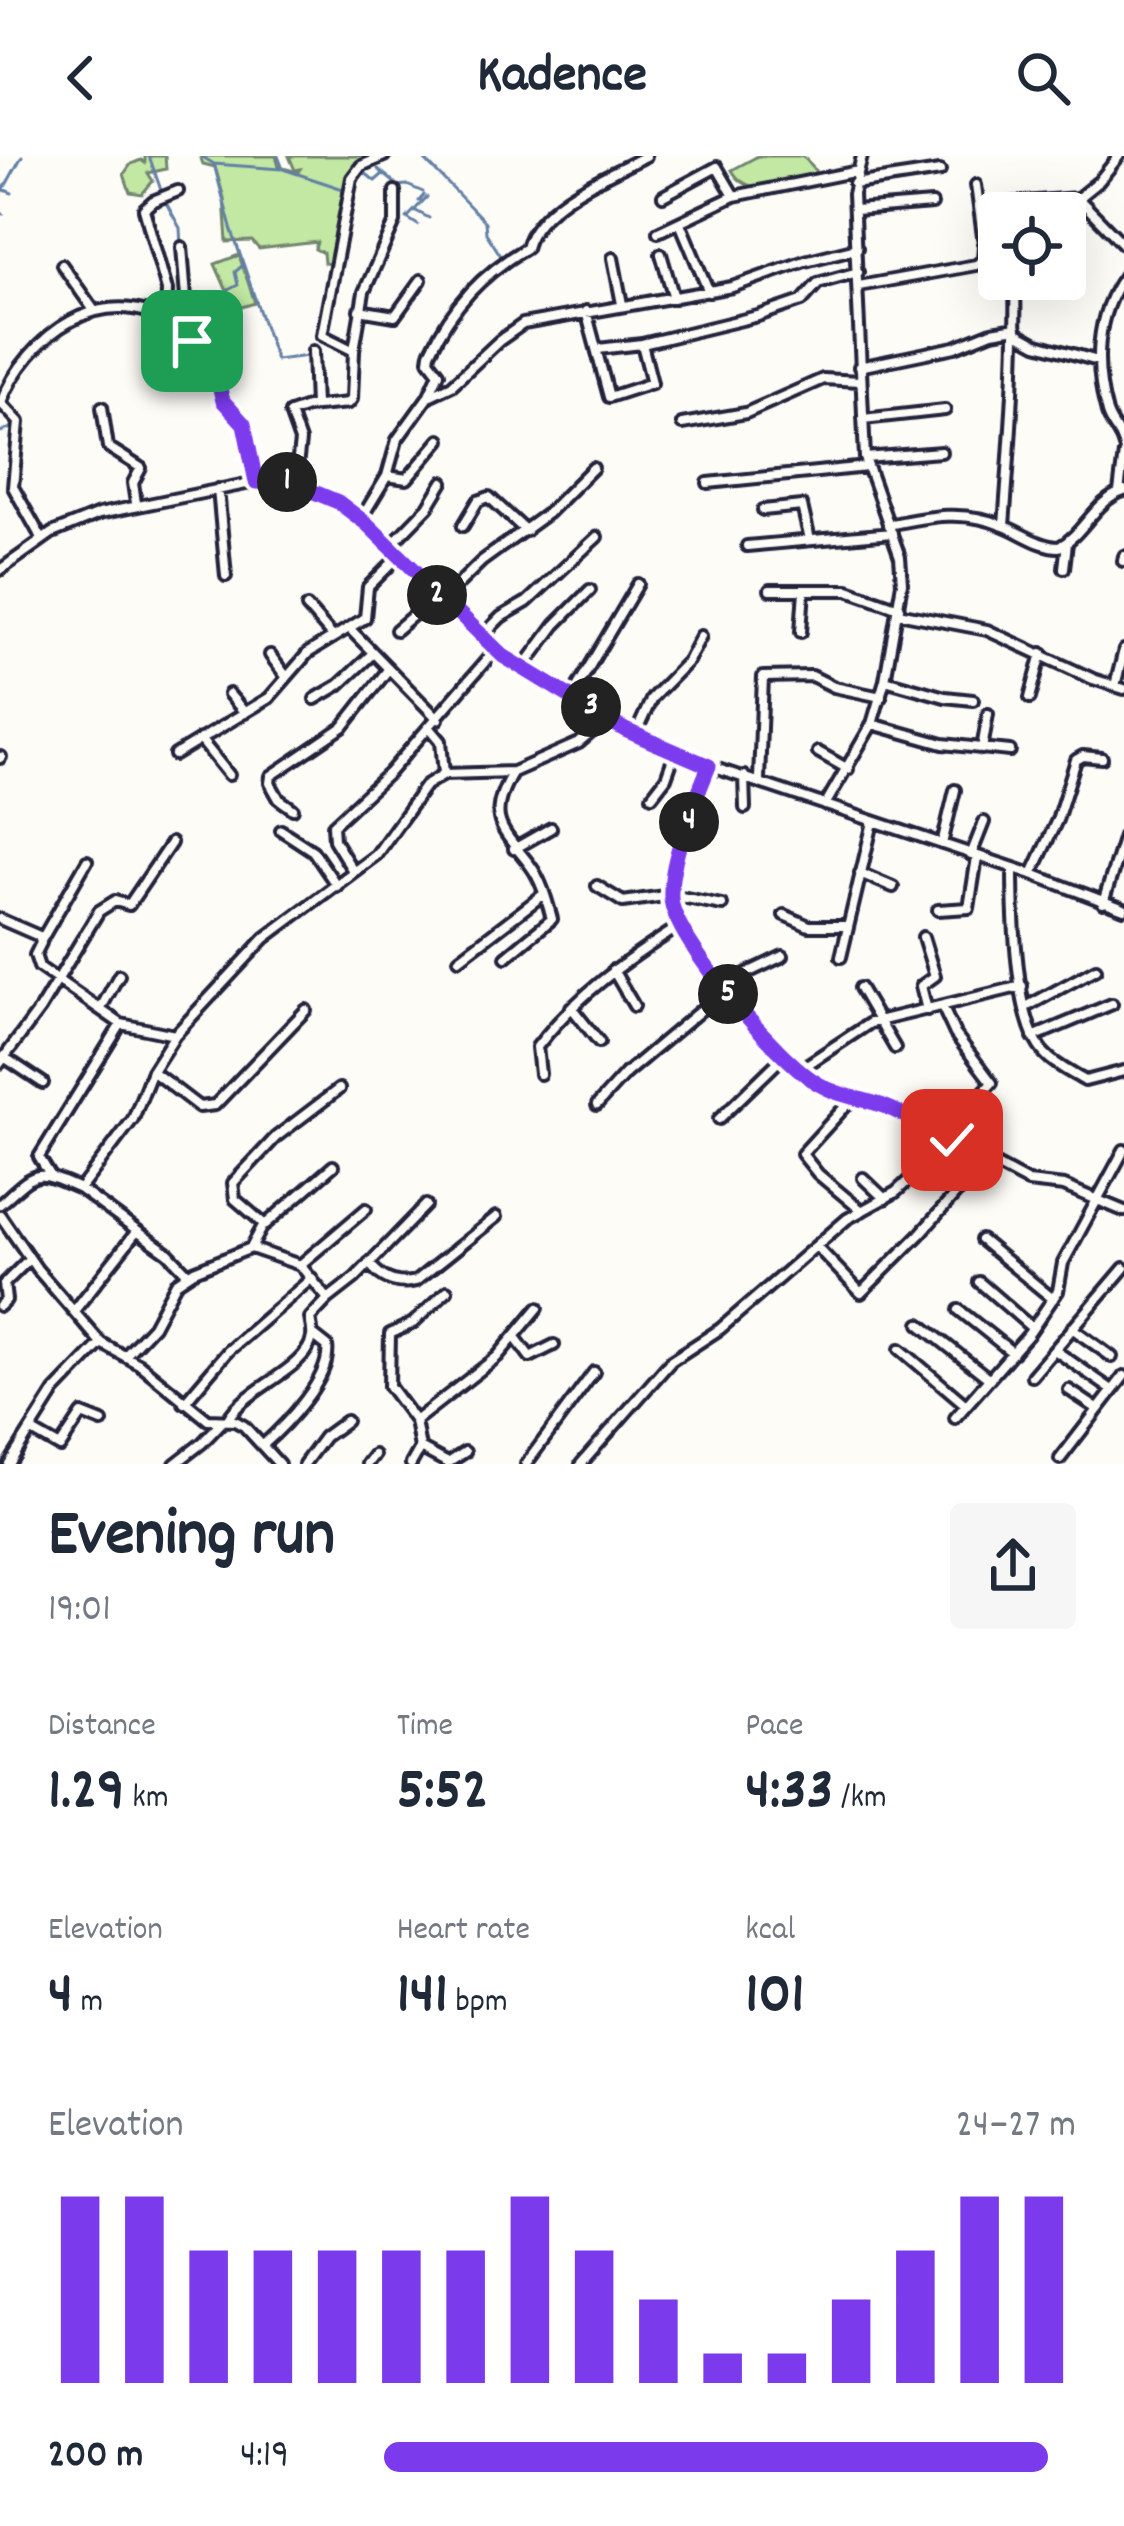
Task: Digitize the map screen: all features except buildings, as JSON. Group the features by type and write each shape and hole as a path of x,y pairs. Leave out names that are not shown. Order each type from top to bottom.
{"street":[{"path":"353,351 322,335 326,304 352,178 361,166 384,156"},
{"path":"362,519 387,476 397,440 428,397 440,370 429,360 430,353 462,298 526,248 538,222 590,184 646,156"},
{"path":"825,805 872,724 899,610 900,556 866,462 862,419 854,184 862,156"},
{"path":"1085,192 1119,156"},
{"path":"663,196 717,167 734,196"},
{"path":"658,232 734,196 858,171"},
{"path":"854,184 940,172"},
{"path":"976,185 978,200"},
{"path":"150,361 170,322 167,290 144,209 178,191"},
{"path":"295,484 300,441 290,413 351,401 359,310 394,224 394,191"},
{"path":"855,210 932,204"},
{"path":"1086,206 1124,245"},
{"path":"680,223 710,292"},
{"path":"182,248 189,338"},
{"path":"428,397 452,385 517,328 622,304 710,292 856,248"},
{"path":"661,254 674,298"},
{"path":"613,258 622,304"},
{"path":"859,286 978,264"},
{"path":"62,265 93,309"},
{"path":"598,349 642,344 758,316 802,301 818,284 858,272"},
{"path":"747,546 890,529 960,514 1004,526 1051,548 1067,543 1104,502 1121,491 1124,450 1110,420 1098,361 1106,312 1124,276"},
{"path":"359,310 395,316 421,280"},
{"path":"1004,526 1015,300"},
{"path":"42,539 14,487 20,425 1,403 14,376 53,331 93,309 120,306 170,322 189,338 215,369 223,401 244,424 256,482"},
{"path":"586,311 609,397 652,382 642,344"},
{"path":"860,367 1016,330 1037,344 1098,361"},
{"path":"313,351 315,406"},
{"path":"682,424 746,412 823,379 860,381"},
{"path":"102,407 108,447 141,468 133,483 136,503"},
{"path":"862,419 945,410"},
{"path":"387,476 407,479 440,440"},
{"path":"708,483 941,452"},
{"path":"397,630 526,532 592,468"},
{"path":"0,570 42,539 136,503 256,482 295,484 324,494 362,519 496,650 635,736 709,766 759,779 1124,909"},
{"path":"390,546 428,507 443,482"},
{"path":"218,489 226,575"},
{"path":"463,526 478,501 489,496 526,532"},
{"path":"764,510 802,506 810,540"},
{"path":"481,637 597,538"},
{"path":"1064,568 1067,543"},
{"path":"176,755 277,692 308,653 365,618 371,582 399,556"},
{"path":"572,696 638,584"},
{"path":"523,668 555,625 590,590"},
{"path":"770,590 848,590 899,610 976,627 1119,687 1124,650"},
{"path":"801,632 804,590"},
{"path":"308,607 334,638"},
{"path":"350,629 434,724 444,774"},
{"path":"635,736 652,698 688,661 701,636"},
{"path":"353,871 334,840 333,825 434,724 496,650"},
{"path":"1030,698 1042,653"},
{"path":"271,655 286,676"},
{"path":"316,699 371,655"},
{"path":"293,809 276,794 271,776 344,727 387,671"},
{"path":"759,779 764,677 812,676 834,687 881,698"},
{"path":"885,680 973,700"},
{"path":"229,694 245,713"},
{"path":"982,749 988,714"},
{"path":"80,1189 133,1119 152,1071 175,1035 258,944 385,846 426,785 444,774 513,772 579,743 607,718"},
{"path":"872,724 943,744 1010,752"},
{"path":"200,739 229,775"},
{"path":"818,752 848,769"},
{"path":"652,796 676,753"},
{"path":"1032,874 1057,820 1076,760 1102,758"},
{"path":"709,766 674,870 671,895 680,926 724,987 785,1055 824,1088 884,1106 1028,1182 1064,1186 1124,1211"},
{"path":"506,957 550,922 531,866 502,833 498,806 513,772"},
{"path":"744,776 745,808"},
{"path":"942,844 955,790"},
{"path":"841,957 873,822"},
{"path":"938,910 969,908 974,856 984,822"},
{"path":"514,849 551,828"},
{"path":"280,830 314,851 337,886"},
{"path":"1103,903 1124,836"},
{"path":"43,1084 2,1060 58,981 99,911 115,901 129,905 171,843"},
{"path":"87,861 42,939 36,959 58,981 121,1024 175,1035"},
{"path":"1013,868 1013,920 1033,1037 1044,1054 1085,1081 1124,1071"},
{"path":"860,873 893,887"},
{"path":"597,886 627,903 671,895 722,904"},
{"path":"459,959 544,894"},
{"path":"784,915 809,926 845,926"},
{"path":"0,919 42,939"},
{"path":"539,1074 537,1047 571,1006 613,970 680,926"},
{"path":"923,937 935,976 922,986 927,1010"},
{"path":"597,1105 626,1073 724,987 783,956"},
{"path":"1026,1007 1096,969"},
{"path":"613,970 634,1006"},
{"path":"100,1008 119,975"},
{"path":"800,1070 864,1026 1022,986"},
{"path":"860,988 896,1048"},
{"path":"1033,1037 1112,1004"},
{"path":"571,1006 599,1042"},
{"path":"580,1464 670,1361 720,1329 816,1246 885,1199 947,1138 992,1083 955,1034 942,1006"},
{"path":"152,1071 199,1107 215,1106 306,1010"},
{"path":"121,1024 39,1156 50,1175 80,1189 168,1253 188,1274"},
{"path":"719,1119 785,1055"},
{"path":"265,1226 235,1199 233,1183 276,1137 339,1089"},
{"path":"853,1098 802,1154 862,1211"},
{"path":"955,1418 1033,1328 1060,1288 1063,1263 1124,1150"},
{"path":"816,1246 861,1293 987,1159"},
{"path":"125,1354 153,1326 168,1295 188,1274 251,1248 265,1226 333,1166"},
{"path":"0,1204 25,1180 50,1175"},
{"path":"863,1178 885,1199"},
{"path":"263,1445 305,1400 329,1357 327,1346 313,1335 310,1318 426,1205"},
{"path":"300,1265 366,1209"},
{"path":"0,1215 29,1259 101,1343 125,1354 208,1420 244,1426 279,1464"},
{"path":"369,1263 385,1279 416,1281 496,1217"},
{"path":"74,1311 137,1231"},
{"path":"981,1240 1053,1299"},
{"path":"251,1248 300,1265 328,1299"},
{"path":"0,1306 6,1300 4,1284 29,1259"},
{"path":"1032,1376 1124,1268"},
{"path":"184,1403 228,1351 312,1278"},
{"path":"979,1282 1033,1328"},
{"path":"412,1464 420,1448 415,1421 389,1386 390,1334 392,1329 413,1323 447,1292"},
{"path":"415,1421 497,1357 538,1308"},
{"path":"959,1310 1013,1352"},
{"path":"920,1324 987,1377"},
{"path":"1072,1328 1112,1357"},
{"path":"175,1464 202,1444 236,1407 292,1365 313,1335"},
{"path":"515,1337 530,1357 554,1345"},
{"path":"9,1464 55,1391 101,1343"},
{"path":"900,1349 966,1406"},
{"path":"1056,1351 1112,1390"},
{"path":"526,1464 593,1372"},
{"path":"1060,1459 1124,1376"},
{"path":"1069,1390 1096,1408"},
{"path":"32,1431 60,1447 82,1414 102,1422"},
{"path":"304,1464 324,1437 346,1421"},
{"path":"420,1448 451,1463 465,1452"},
{"path":"367,1464 374,1455"}],"green space":[{"path":"145,156 165,156 166,169 148,173 153,181 142,194 130,192 124,174 131,164 145,163"},
{"path":"200,156 276,156 279,167 298,172 289,156 378,156 359,162 347,180 331,264 324,263 323,253 315,249 317,242 259,249 252,241 227,242 224,198 215,167 203,164"},
{"path":"758,156 803,156 815,177 770,188 748,185 732,170"},
{"path":"239,255 255,303 235,309 215,264"}],"waterway":[{"path":"0,196 22,156"},
{"path":"149,156 162,193"},
{"path":"201,156 214,164 281,169"},
{"path":"278,156 283,169 343,189 357,161 374,156"},
{"path":"364,170 395,156"},
{"path":"421,156 485,222 486,233 501,256"},
{"path":"214,164 276,360 308,356"},
{"path":"378,169 395,183"},
{"path":"364,172 375,181 383,174"},
{"path":"396,191 396,186 407,185 423,192"},
{"path":"0,188 12,193"},
{"path":"419,201 424,195"},
{"path":"418,225 407,218 427,197"},
{"path":"165,201 180,228 181,247"},
{"path":"0,211 3,214"},
{"path":"416,211 429,218"},
{"path":"228,290 238,285 235,272 242,266"},
{"path":"0,432 14,427"}],"route":[{"path":"192,341 215,369 223,401 244,424 256,482 295,484 338,502 367,524 503,656 625,730 709,766 672,882 673,908 685,935 743,1012 810,1079 838,1094 891,1109 952,1140"}]}
